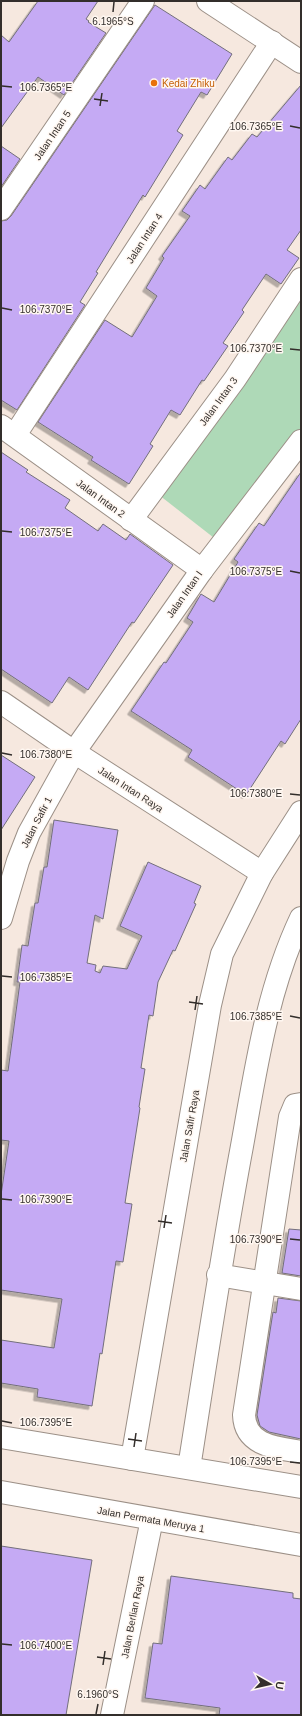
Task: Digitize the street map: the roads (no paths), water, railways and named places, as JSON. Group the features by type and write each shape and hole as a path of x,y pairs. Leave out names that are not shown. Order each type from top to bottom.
{"street":[{"name":"Jalan Intan 5","path":"1,209 143,1"},
{"path":"208,1 301,62"},
{"name":"Jalan Intan 4","path":"8,430 272,42"},
{"name":"Jalan Intan 3","path":"131,520 235,379 301,279"},
{"name":"Jalan Intan 2","path":"8,430 202,570"},
{"name":"Jalan Intan I","path":"74,752 202,570 301,441"},
{"name":"Jalan Intan Raya","path":"1,702 74,752 262,873"},
{"name":"Jalan Safir 1","path":"1,918 18,861 29,833 74,752"},
{"name":"Jalan Safir Raya","path":"132,1459 210,1005 222,954 262,873 301,812"},
{"path":"190,1468 218,1275 261,1039 274,990 301,919"},
{"path":"301,1104 295,1105 290,1117 244,1415 244,1423 247,1431 259,1442 272,1447 301,1452"},
{"path":"218,1275 301,1289"},
{"path":"1,1437 301,1487"},
{"name":"Jalan Permata Meruya 1","path":"1,1492 301,1545"},
{"name":"Jalan Berlian Raya","path":"112,1715 152,1519"}],"place":[{"name":"Kedai Zhiku","path":"154,83"}]}
